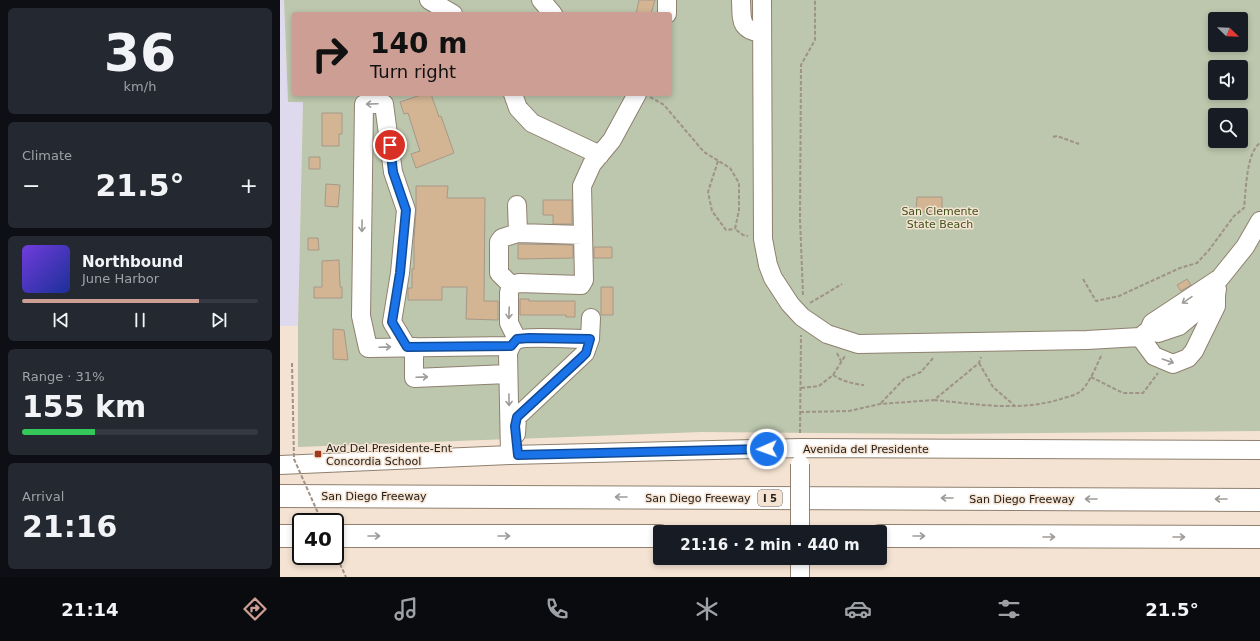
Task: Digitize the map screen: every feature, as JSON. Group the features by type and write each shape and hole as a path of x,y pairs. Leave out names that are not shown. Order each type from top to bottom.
{"highway":[{"name":"San Diego Freeway","path":"280,496 1260,500"},
{"path":"280,536 292,536"},
{"path":"344,536 653,536"},
{"path":"887,536 1260,537"}],"street":[{"path":"429,0 450,12"},
{"path":"541,0 551,12"},
{"path":"667,0 667,12"},
{"path":"741,0 742,21 752,32 762,33"},
{"path":"762,0 763,239 768,265 773,278 790,304 802,312 827,334 855,343 1109,339 1158,333 1179,326 1218,287 1245,247 1260,221"},
{"path":"514,96 518,108 532,123 600,154"},
{"path":"511,285 519,282 581,285 584,280 582,186 592,164 612,140 636,96"},
{"path":"508,374 414,378 410,347 392,322 400,273 406,210 393,172 384,104 364,104 361,316 368,348 410,347 514,343 529,338 590,339"},
{"path":"364,172 393,172"},
{"path":"517,205 518,233"},
{"path":"511,285 499,273 499,242 502,238 518,233 583,235"},
{"path":"511,285 509,292 508,323 514,343 508,353 508,374 514,455"},
{"path":"1144,334 1152,323 1218,287"},
{"path":"1144,334 1154,356 1173,364 1188,358 1194,351 1216,306 1218,287"},
{"path":"1189,317 1199,341"},
{"path":"514,455 515,426 517,417 586,353 590,339 591,318"},
{"path":"800,449 800,525"},
{"name":"Avenida del Presidente","path":"280,465 514,455 800,449 1260,450"}],"path":[{"path":"800,449 802,312 800,219 801,64 815,40 815,0"},
{"path":"649,96 664,105 704,152 730,168 739,183 739,210 735,229"},
{"path":"1053,137 1057,136 1078,144"},
{"path":"1083,279 1096,301 1120,296 1180,268 1197,263 1209,250 1234,216 1244,208 1250,161 1260,143"},
{"path":"718,161 708,192 712,211 726,230 735,229 743,235 763,239"},
{"path":"802,312 842,284"},
{"path":"800,412 849,410 880,404 934,400 1015,407 1047,403 1079,393 1091,377 1109,339"},
{"path":"880,404 904,379 921,372 934,359 938,342"},
{"path":"934,400 979,363 985,342"},
{"path":"801,388 819,386 833,375 841,361 855,343"},
{"path":"1091,377 1123,393 1143,393 1166,361"},
{"path":"292,363 294,459 318,513"},
{"path":"979,363 993,388 1015,407"},
{"path":"833,375 855,384 864,385"},
{"path":"341,565 346,577"}],"shaded area":[{"path":"280,0 284,0 288,102 303,102 298,326 280,326"}],"green space":[{"name":"San Clemente State Beach","path":"284,0 1260,0 1260,431 941,434 701,432 298,447 298,326 303,102 288,102"}],"building":[{"path":"639,0 655,0 652,12 636,12"},
{"path":"418,96 432,96 439,117 441,116 454,153 416,168 411,154 420,151 408,113 404,114 400,102"},
{"path":"322,113 342,113 342,134 339,134 339,146 322,146"},
{"path":"309,157 320,157 320,169 309,169"},
{"path":"326,184 340,185 338,207 325,206"},
{"path":"416,186 448,186 447,198 485,198 484,301 498,301 498,320 466,319 467,287 442,287 442,300 408,300 408,288 412,288 412,269 414,269"},
{"path":"917,197 942,197 942,212 916,212"},
{"path":"543,200 572,200 572,224 553,224 553,215 543,215"},
{"path":"308,238 318,238 319,250 308,250"},
{"path":"518,244 573,245 573,258 518,259"},
{"path":"594,247 612,247 612,258 594,258"},
{"path":"339,260 342,298 314,298 314,287 322,287 322,261"},
{"path":"1187,279 1191,285 1181,291 1177,285"},
{"path":"601,287 613,287 613,315 601,315"},
{"path":"520,299 529,299 529,301 575,301 575,317 566,317 566,315 520,315"},
{"path":"333,329 344,330 348,360 333,359"}],"place":[{"name":"Avd Del Presidente-Ent Concordia School","path":"318,454"}],"route":[{"path":"390,145 393,172 406,210 400,273 392,322 407,347 511,346 517,339 529,338 590,339 586,353 517,417 515,426 518,455 767,449"}]}
